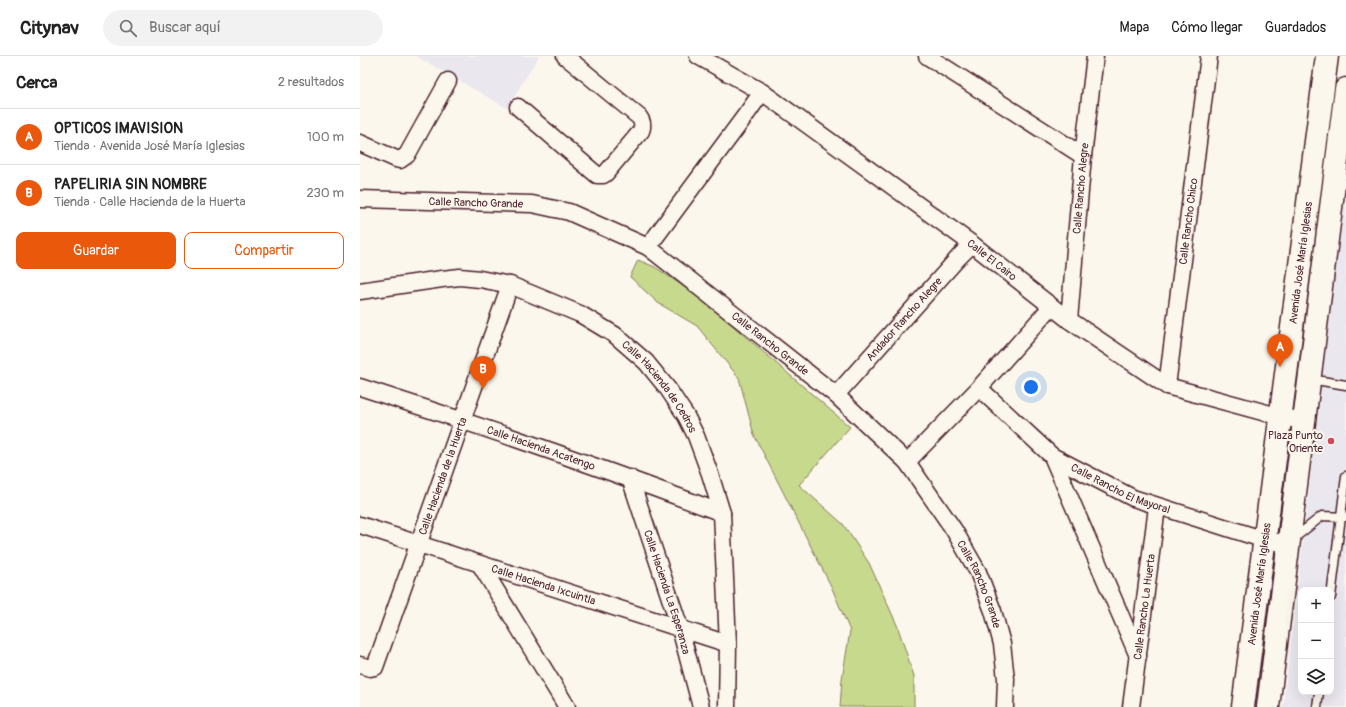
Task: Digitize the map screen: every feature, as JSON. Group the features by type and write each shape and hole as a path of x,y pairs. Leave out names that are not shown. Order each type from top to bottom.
{"main road":[{"name":"Avenida José María Iglesias","path":"1243,707 1327,56"},
{"name":"Avenida José María Iglesias","path":"1268,707 1346,89"},
{"path":"1299,278 1322,280"}],"street":[{"path":"518,107 597,175 603,175 606,173 641,131 643,124 642,120 565,56"},
{"name":"Calle El Cairo","path":"698,56 762,92 972,244 1051,307 1167,386 1281,417 1304,421"},
{"path":"927,56 1083,156"},
{"name":"Calle Rancho Alegre","path":"1069,320 1083,156 1095,56"},
{"name":"Calle Rancho Chico","path":"1167,386 1209,56"},
{"path":"360,142 392,158 400,160 407,155 448,81"},
{"path":"648,247 762,92"},
{"name":"Calle Rancho Grande","path":"360,199 532,204 569,212 648,247 836,395 907,462 954,530 978,572 993,611 1002,644 1006,679 1005,707"},
{"name":"Andador Rancho Alegre","path":"836,395 972,244"},
{"name":"Calle Hacienda de Cedros","path":"360,291 442,278 480,279 510,285 580,314 615,335 646,362 668,389 696,436 722,513 728,644 727,707"},
{"name":"Calle Hacienda de la Huerta","path":"368,666 419,544 510,285"},
{"path":"907,462 979,388 1051,307"},
{"name":"Calle Hacienda Acatengo","path":"360,387 462,420 630,478 722,513"},
{"name":"Calle Rancho El Mayoral","path":"979,388 1052,456 1133,498 1265,540 1288,544"},
{"path":"1052,456 1138,656"},
{"name":"Calle Hacienda La Esperanza","path":"630,478 680,628 701,707"},
{"name":"Calle Rancho La Huerta","path":"1131,707 1157,506"},
{"name":"Calle Hacienda Ixcuintla","path":"360,524 728,644"},
{"path":"480,564 567,707"}],"lane":[{"path":"1310,379 1346,386"},
{"path":"1333,587 1344,517 1346,476"},
{"path":"1288,544 1322,516 1344,517"},
{"path":"1317,707 1319,695"}],"shaded area":[{"path":"416,56 539,56 507,108"},
{"name":"Plaza Punto Oriente","path":"1346,195 1346,707 1283,707 1328,332"}],"green space":[{"path":"638,260 655,267 702,299 850,427 799,485 843,524 869,563 897,625 914,676 914,707 840,707 842,679 850,631 831,586 754,435 739,378 697,326 658,303 630,277"}],"place":[{"name":"OPTICOS IMAVISION","path":"1280,367"},
{"name":"PAPELIRIA SIN NOMBRE","path":"483,389"},
{"name":"Plaza Punto Oriente","path":"1331,441"}]}
